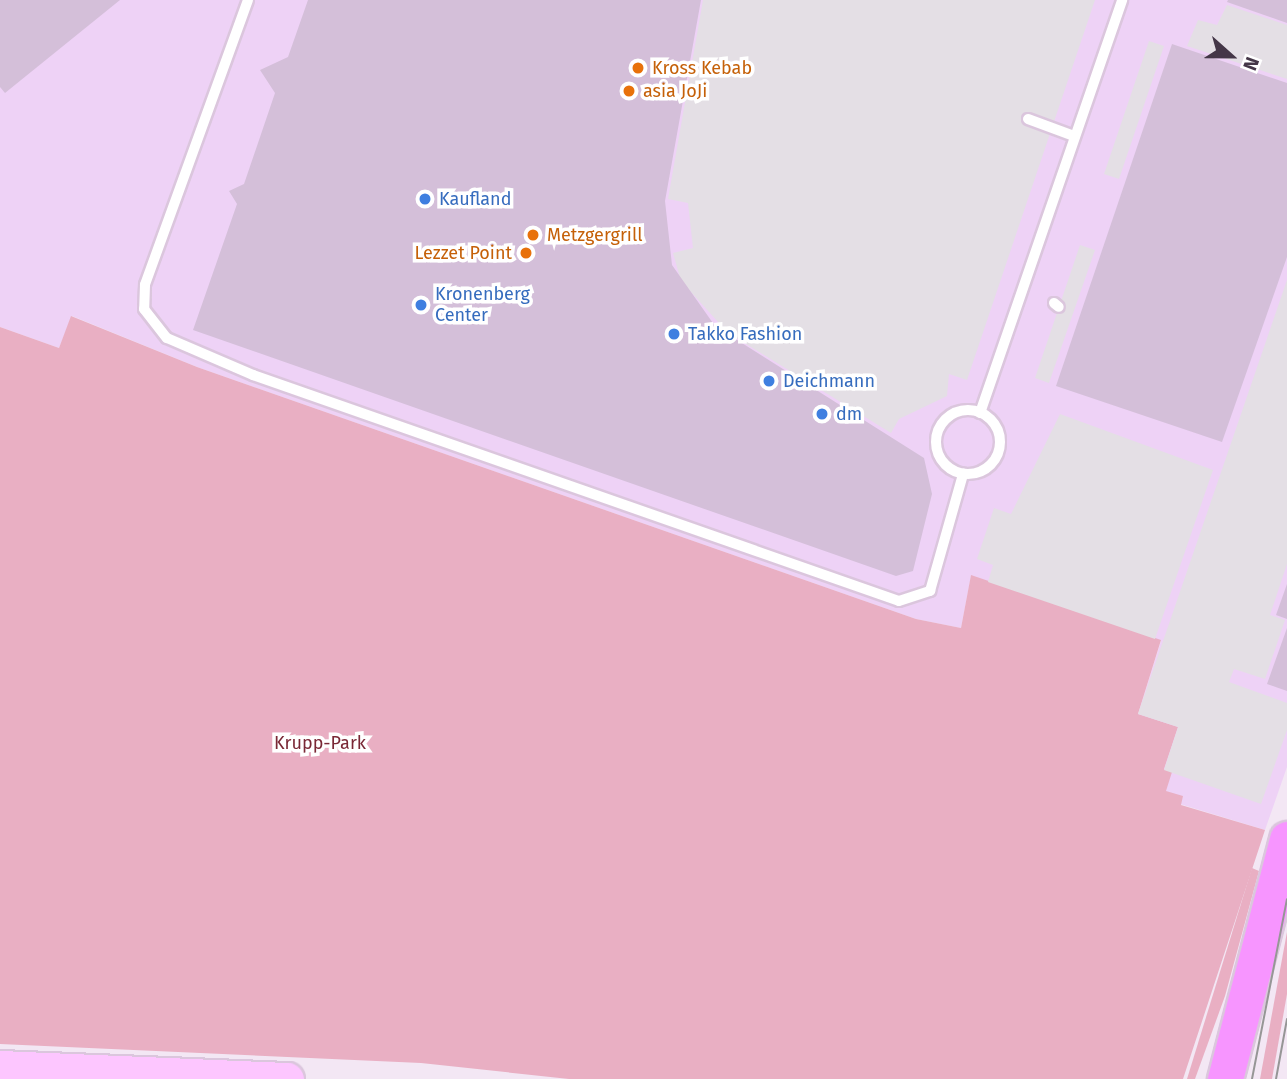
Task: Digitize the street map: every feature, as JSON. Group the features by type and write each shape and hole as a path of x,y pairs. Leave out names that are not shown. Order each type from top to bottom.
{"main road":[{"path":"1225,1079 1287,839"},
{"path":"0,1067 288,1079"}],"lane":[{"path":"248,0 145,285 145,309 167,338 253,375 899,601 924,596 934,583 952,495 963,474 989,466 1000,447 996,426 980,413 951,416 937,435 942,460 963,474"},
{"path":"980,413 1122,0"},
{"path":"1028,119 1074,136"}],"shaded area":[{"path":"0,0 1287,0 1287,767 1265,830 1180,804 1166,791 1164,770 1138,714 1161,641 971,576 961,628 916,619 197,367 72,316 59,348 0,327"},
{"path":"703,0 1095,0 967,380 949,374 947,396 899,419 891,433 728,333 681,281 673,253 693,248 688,203 668,199"},
{"path":"1227,5 1287,25 1287,79 1187,46 1198,20 1217,25"},
{"path":"1149,41 1164,46 1119,179 1104,174"},
{"path":"1080,245 1095,250 1049,383 1035,378"},
{"path":"1287,280 1287,564 1270,615 1285,620 1265,679 1234,669 1229,682 1287,703 1287,730 1261,804 1164,770 1178,727 1138,714"},
{"path":"1060,414 1213,470 1155,639 988,582 993,565 977,559 994,508 1011,514"}],"green space":[{"name":"Krupp-Park","path":"71,316 197,367 916,619 961,628 971,575 1161,640 1138,714 1178,727 1164,769 1172,772 1166,791 1183,796 1181,805 1265,830 1183,1079 569,1079 421,1063 0,1044 0,327 59,348"},
{"path":"1252,868 1259,871 1225,996 1195,1079 1187,1079"},
{"path":"1287,932 1287,994 1272,1079 1260,1079"}],"building":[{"path":"0,0 120,0 5,93 0,87"},
{"name":"Kronenberg Center","path":"308,0 701,0 665,201 672,265 715,326 924,458 932,494 913,571 896,576 193,330 237,204 229,191 244,184 275,93 260,70 288,57"},
{"path":"1287,0 1287,23 1227,2"},
{"path":"1172,44 1287,83 1287,257 1222,442 1056,386"},
{"path":"1287,584 1287,619 1276,615"},
{"path":"1287,628 1287,691 1267,684"}],"tram line":[{"path":"1252,1079 1287,899"},
{"path":"1276,1079 1287,1019"}],"place":[{"name":"Kross Kebab","path":"638,68"},
{"name":"asia JoJi","path":"629,91"},
{"name":"Kaufland","path":"425,199"},
{"name":"Metzgergrill","path":"533,235"},
{"name":"Lezzet Point","path":"526,253"},
{"name":"Kronenberg Center","path":"421,305"},
{"name":"Takko Fashion","path":"674,334"},
{"name":"Deichmann","path":"769,381"},
{"name":"dm","path":"822,414"}]}
